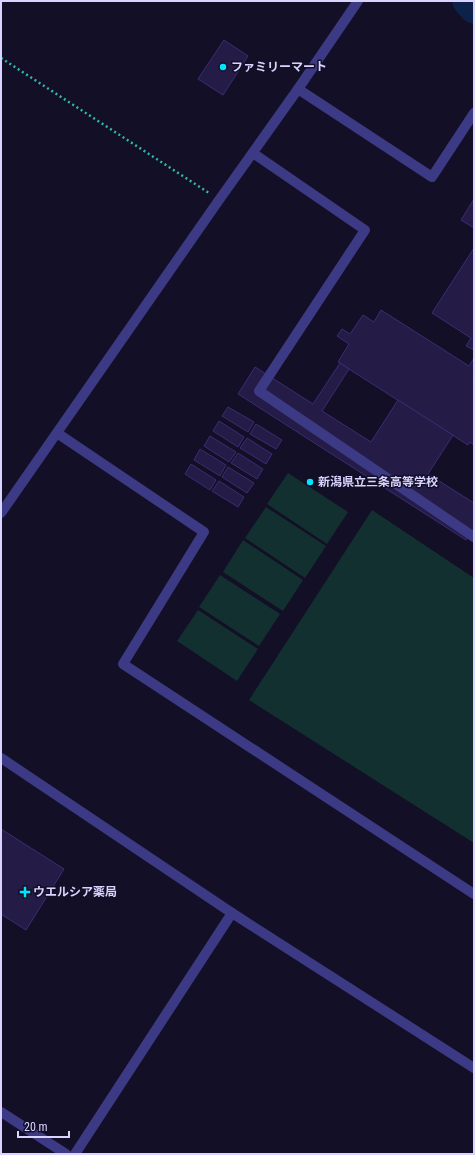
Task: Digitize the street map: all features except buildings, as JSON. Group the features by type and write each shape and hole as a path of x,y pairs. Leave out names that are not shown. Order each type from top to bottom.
{"street":[{"path":"1,513 358,1"},
{"path":"298,89 432,177 474,113"},
{"path":"253,153 365,230 259,391 474,536"},
{"path":"57,433 204,532 123,664 474,894"},
{"path":"1,758 232,913 474,1068"},
{"path":"75,1154 232,913"},
{"path":"1,1112 66,1154"}],"path":[{"path":"1,58 219,200"}],"green space":[{"path":"288,473 348,512 327,544 267,504"},
{"path":"266,507 326,546 305,578 245,538"},
{"path":"372,510 474,578 474,843 249,700"},
{"path":"243,540 303,580 283,611 223,572"},
{"path":"220,575 280,614 259,646 199,607"},
{"path":"198,610 258,649 237,681 177,641"}],"waterway":[{"path":"468,1 474,8"}],"place":[{"name":"ファミリーマート","path":"223,67"},
{"name":"新潟県立三条高等学校","path":"310,482"},
{"name":"ウエルシア薬局","path":"25,892"}]}
